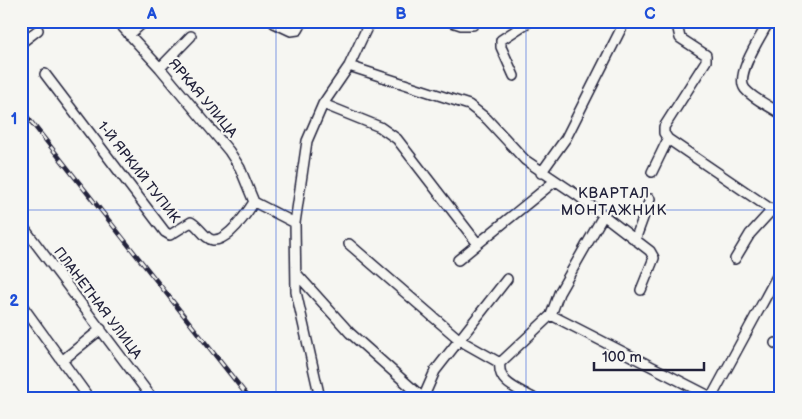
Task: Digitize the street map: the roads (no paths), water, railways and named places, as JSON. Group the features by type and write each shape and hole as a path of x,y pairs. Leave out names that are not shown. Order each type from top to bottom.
{"street":[{"name":"ЯРКАЯ УЛИЦА","path":"117,21 160,68 229,151 240,168 254,202"},
{"path":"129,35 144,21"},
{"path":"274,23 292,30 298,30 303,21"},
{"path":"320,398 296,292 295,222 307,141 324,104 349,66 370,21"},
{"path":"449,21 461,25 473,25 472,21"},
{"path":"514,76 501,47 501,40 530,21"},
{"path":"541,172 566,138 625,21"},
{"path":"652,172 666,136 664,127 706,61 706,55 702,51 680,38 678,34 682,21"},
{"path":"769,21 742,72 741,82 746,90 781,114"},
{"path":"21,43 38,30"},
{"path":"160,68 191,36"},
{"path":"349,66 469,105 487,119 525,160 577,195 650,251 654,258 641,290"},
{"name":"1-Й ЯРКИЙ ТУПИК","path":"45,74 170,235 192,222 208,238 213,240 219,238 243,220 254,202"},
{"path":"324,104 380,127 397,139 478,244"},
{"path":"666,136 781,216"},
{"path":"458,260 555,181"},
{"path":"635,240 650,199"},
{"path":"254,202 295,222"},
{"path":"735,259 750,234 772,210"},
{"path":"532,398 503,381 498,372 500,363 551,315 559,293 602,216"},
{"name":"ПЛАНЕТНАЯ УЛИЦА","path":"21,224 152,398"},
{"path":"349,244 460,341 500,363"},
{"path":"551,315 712,397 781,269"},
{"path":"296,273 350,333 424,397 436,371 507,279"},
{"path":"21,304 89,398"},
{"path":"63,360 101,329"}],"railway":[{"path":"21,109 249,398"}],"district":[{"name":"КВАРТАЛ МОНТАЖНИК","path":"614,202"}]}
